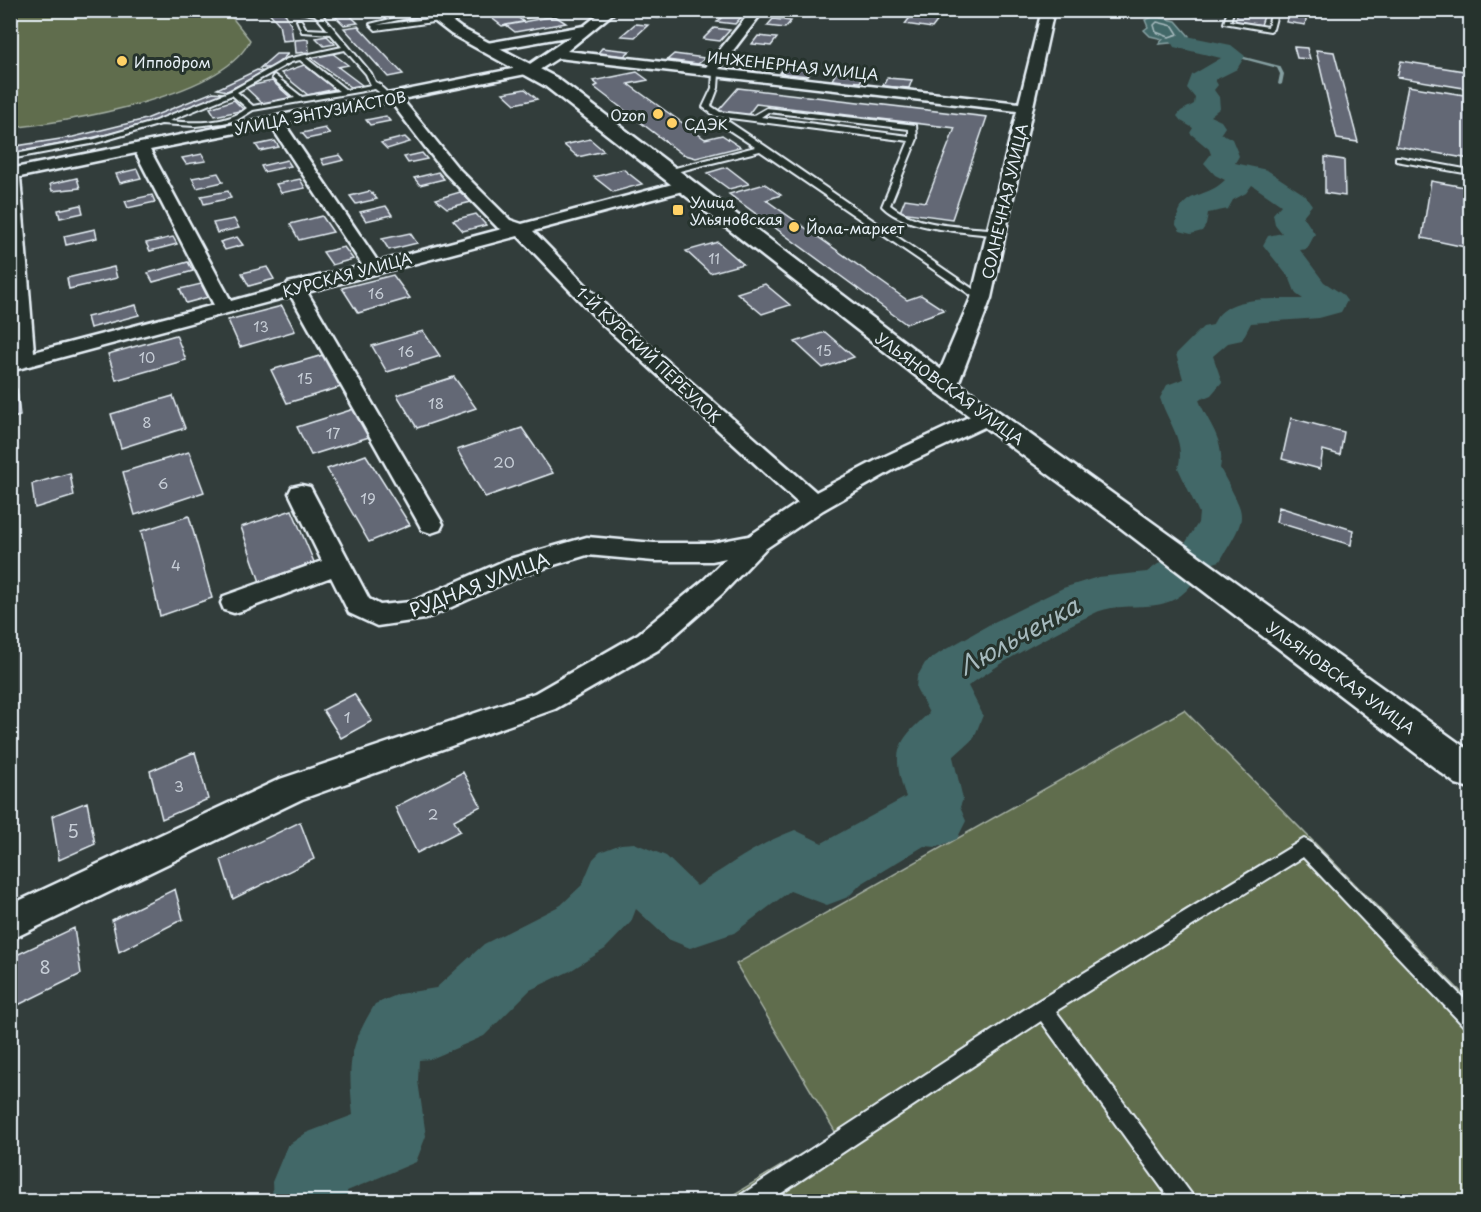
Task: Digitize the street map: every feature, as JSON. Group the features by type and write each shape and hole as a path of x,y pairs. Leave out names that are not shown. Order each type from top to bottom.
{"main road":[{"name":"УЛЬЯНОВСКАЯ УЛИЦА","path":"431,14 459,34 531,69 551,82 946,387 1470,772"}],"street":[{"name":"УЛИЦА ЭНТУЗИАСТОВ","path":"11,169 141,148 190,132 275,121 384,92 531,69 556,54 612,10"},
{"path":"712,73 759,10"},
{"name":"СОЛНЕЧНАЯ УЛИЦА","path":"946,387 950,371 981,298 998,233 1048,10"},
{"path":"487,47 588,29"},
{"name":"ИНЖЕНЕРНАЯ УЛИЦА","path":"556,54 1026,108"},
{"name":"1-Й КУРСКИЙ ПЕРЕУЛОК","path":"384,92 399,102 451,170 504,224 521,229 611,322 814,504"},
{"path":"275,121 373,267"},
{"path":"141,148 224,306"},
{"path":"11,169 17,364"},
{"name":"КУРСКАЯ УЛИЦА","path":"17,364 224,306 521,229 675,179"},
{"path":"295,287 431,524"},
{"path":"10,922 291,789 545,701 648,642 713,587 756,543 814,504 885,465 987,417"},
{"name":"РУДНАЯ УЛИЦА","path":"301,493 358,606 377,616 415,612 515,567 587,546 654,552 712,552 756,543"},
{"path":"234,603 337,565"}],"lane":[{"path":"291,10 316,12 369,74 372,82 384,92"},
{"path":"520,10 526,15 552,10"},
{"path":"1231,10 1226,22 1270,28 1275,10"},
{"path":"431,14 376,28 373,24 431,14"},
{"path":"299,21 304,31 335,32"},
{"path":"11,169 76,145 161,122 233,92 289,60 318,49 347,48"},
{"path":"300,57 345,92"},
{"path":"712,73 715,88 707,107 718,114 913,139 886,206 891,212 906,219 998,233"},
{"path":"274,77 301,100"},
{"path":"233,92 251,108"},
{"path":"161,122 190,132 238,117 251,108 345,92 384,92"},
{"path":"726,124 981,298"},
{"path":"675,179 762,148"},
{"path":"1399,159 1470,172"},
{"path":"748,1202 1043,1009 1304,847 1470,1018"},
{"path":"1043,1009 1185,1202"}],"green space":[{"name":"Ипподром","path":"11,10 227,11 250,40 235,60 210,77 178,91 142,103 69,120 11,128"},
{"path":"1184,710 1470,1001 1470,1201 721,1202 836,1133 736,964"}],"water":[{"path":"1154,16 1176,21 1189,36 1181,39 1180,42 1159,44 1163,39 1150,36 1144,30 1148,27 1145,20"}],"building":[{"path":"267,10 282,10 291,25 293,40 282,41 279,24"},
{"path":"329,10 344,10 358,23 344,25"},
{"path":"481,10 508,10 524,22 502,26"},
{"path":"646,10 666,10 659,18 640,16"},
{"path":"1239,10 1266,10 1261,25 1235,21"},
{"path":"1290,10 1308,10 1305,25 1286,22"},
{"path":"1445,10 1470,10 1470,18"},
{"path":"915,11 942,15 932,28 905,24"},
{"path":"727,12 745,13 735,24 717,22"},
{"path":"555,16 566,23 515,32 506,25"},
{"path":"773,19 791,21 785,28 767,26"},
{"path":"635,24 648,25 635,37 621,36"},
{"path":"358,26 403,74 388,77 344,28"},
{"path":"714,28 730,30 720,41 703,39"},
{"path":"327,36 335,44 324,46 316,38"},
{"path":"758,36 777,38 771,46 752,44"},
{"path":"308,39 309,52 296,53 295,40"},
{"path":"1294,47 1307,48 1310,59 1297,58"},
{"path":"602,48 630,51 624,56 597,54"},
{"path":"1316,50 1334,52 1358,142 1337,139"},
{"path":"332,53 348,65 338,67 362,85 351,87 311,58"},
{"path":"276,54 288,54 272,68 260,68"},
{"path":"674,54 705,58 698,64 667,60"},
{"path":"1401,61 1470,72 1470,89 1397,77"},
{"path":"735,64 759,66 755,71 731,69"},
{"path":"304,65 335,89 308,95 281,73"},
{"path":"785,66 813,69 808,76 780,73"},
{"path":"257,70 265,72 227,91 217,89"},
{"path":"837,71 865,74 860,82 832,80"},
{"path":"637,72 648,80 628,84 705,139 722,135 740,147 696,158 682,154 594,87 598,85 593,81"},
{"path":"887,78 912,80 909,88 883,86"},
{"path":"272,81 291,98 263,104 245,87"},
{"path":"1408,86 1470,96 1470,159 1396,146"},
{"path":"738,88 987,117 952,219 900,212 905,199 926,202 955,128 756,104 747,116 717,112"},
{"path":"525,89 537,99 515,104 503,93"},
{"path":"213,92 224,93 183,112 142,126 78,141 10,153 10,147 73,137 146,119"},
{"path":"234,100 244,110 215,116 210,108"},
{"path":"386,116 390,121 370,125 366,120"},
{"path":"325,128 330,134 307,139 302,133"},
{"path":"405,137 410,142 387,149 381,143"},
{"path":"590,139 604,151 578,157 564,145"},
{"path":"275,141 279,147 260,151 256,145"},
{"path":"422,153 427,159 408,163 404,157"},
{"path":"202,154 206,161 186,164 182,158"},
{"path":"340,155 344,160 324,165 321,159"},
{"path":"1325,157 1344,160 1345,196 1325,193"},
{"path":"287,160 291,166 264,172 261,166"},
{"path":"727,167 749,184 729,189 707,173"},
{"path":"137,169 141,178 120,183 116,174"},
{"path":"623,169 642,184 613,192 594,177"},
{"path":"438,172 444,179 420,185 414,178"},
{"path":"218,173 223,182 197,188 192,178"},
{"path":"77,178 80,188 52,191 50,184"},
{"path":"300,179 305,188 281,193 276,184"},
{"path":"1431,181 1470,188 1470,248 1422,238"},
{"path":"765,184 781,195 766,200 907,300 921,295 944,310 906,324 729,194"},
{"path":"228,191 231,198 204,204 201,196"},
{"path":"370,191 377,199 356,204 350,196"},
{"path":"460,192 471,202 447,208 436,199"},
{"path":"152,195 155,202 128,208 125,201"},
{"path":"81,205 83,213 60,218 58,210"},
{"path":"386,206 392,215 366,221 360,212"},
{"path":"476,214 486,225 463,231 453,220"},
{"path":"322,216 333,232 299,240 290,224"},
{"path":"234,219 239,228 217,233 213,223"},
{"path":"95,229 97,238 66,245 64,236"},
{"path":"410,233 417,243 389,250 382,239"},
{"path":"173,237 177,244 150,251 146,243"},
{"path":"237,237 243,245 225,250 220,242"},
{"path":"718,242 743,264 710,273 686,251"},
{"path":"344,247 353,259 332,265 323,252"},
{"path":"188,262 193,271 153,282 148,273"},
{"path":"114,267 117,278 69,289 67,278"},
{"path":"267,267 274,279 249,286 242,273"},
{"path":"393,275 410,298 358,313 342,288"},
{"path":"201,284 208,297 186,303 180,289"},
{"path":"765,284 790,305 762,314 737,293"},
{"path":"136,305 139,315 90,328 87,317"},
{"path":"282,306 295,331 240,347 228,320"},
{"path":"423,331 440,356 387,372 372,346"},
{"path":"825,332 854,357 823,368 795,342"},
{"path":"176,335 186,360 116,380 108,354"},
{"path":"323,355 341,387 287,403 271,370"},
{"path":"454,377 476,408 417,428 397,395"},
{"path":"17,389 20,416 10,419 10,390"},
{"path":"173,396 185,428 121,448 111,414"},
{"path":"354,409 369,437 311,455 297,427"},
{"path":"1291,418 1344,432 1340,455 1323,450 1320,469 1282,459"},
{"path":"522,428 553,473 485,497 457,450"},
{"path":"189,452 204,492 135,515 123,472"},
{"path":"366,455 410,525 369,542 327,469"},
{"path":"70,473 74,496 35,508 32,484"},
{"path":"1279,507 1353,530 1351,545 1276,522"},
{"path":"292,510 314,562 260,582 241,527"},
{"path":"189,516 212,598 160,616 141,531"},
{"path":"354,694 372,721 341,738 323,710"},
{"path":"195,752 208,799 162,819 150,771"},
{"path":"463,772 481,806 454,820 460,831 417,853 395,807"},
{"path":"87,802 95,844 59,860 52,816"},
{"path":"300,822 314,859 233,899 221,860"},
{"path":"175,889 183,919 119,952 112,920"},
{"path":"74,928 81,974 10,1009 10,958"}],"waterway":[{"name":"Люльченка","path":"1182,42 1223,50 1234,56 1229,64 1215,69 1200,80 1206,85 1199,88 1207,97 1207,108 1190,116 1212,127 1203,133 1222,145 1225,156 1218,163 1240,176 1236,187 1218,196 1218,203 1200,205 1193,209 1191,225"},
{"path":"1233,55 1279,67 1282,74 1280,84"},
{"name":"Люльченка","path":"1204,550 1220,523 1221,513 1199,468 1202,449 1179,398 1181,393 1198,387 1203,382 1194,354 1216,335 1229,332 1232,321 1242,313 1319,308 1329,305 1330,301 1308,287 1306,278 1279,245 1279,243 1296,242 1300,234 1290,224 1288,214 1297,205 1295,201 1257,176 1234,172"},
{"name":"Люльченка","path":"311,1202 309,1182 313,1172 321,1165 344,1154 371,1146 390,1136 383,1070 385,1057 399,1028 431,1025 460,1012 507,967 527,955 547,949 583,927 609,901 614,879 621,872 634,871 645,876 677,909 690,918 712,912 778,865 795,857 815,874 827,877 840,864 917,819 937,821 930,807 935,799 924,751 955,722 957,715 942,688 943,677 992,645 1080,600 1098,594 1150,589 1161,586 1174,576"}],"place":[{"name":"Ипподром","path":"122,61"},
{"name":"Ozon","path":"658,114"},
{"name":"СДЭК","path":"672,123"},
{"name":"Улица Ульяновская","path":"678,210"},
{"name":"Йола-маркет","path":"794,227"}]}
